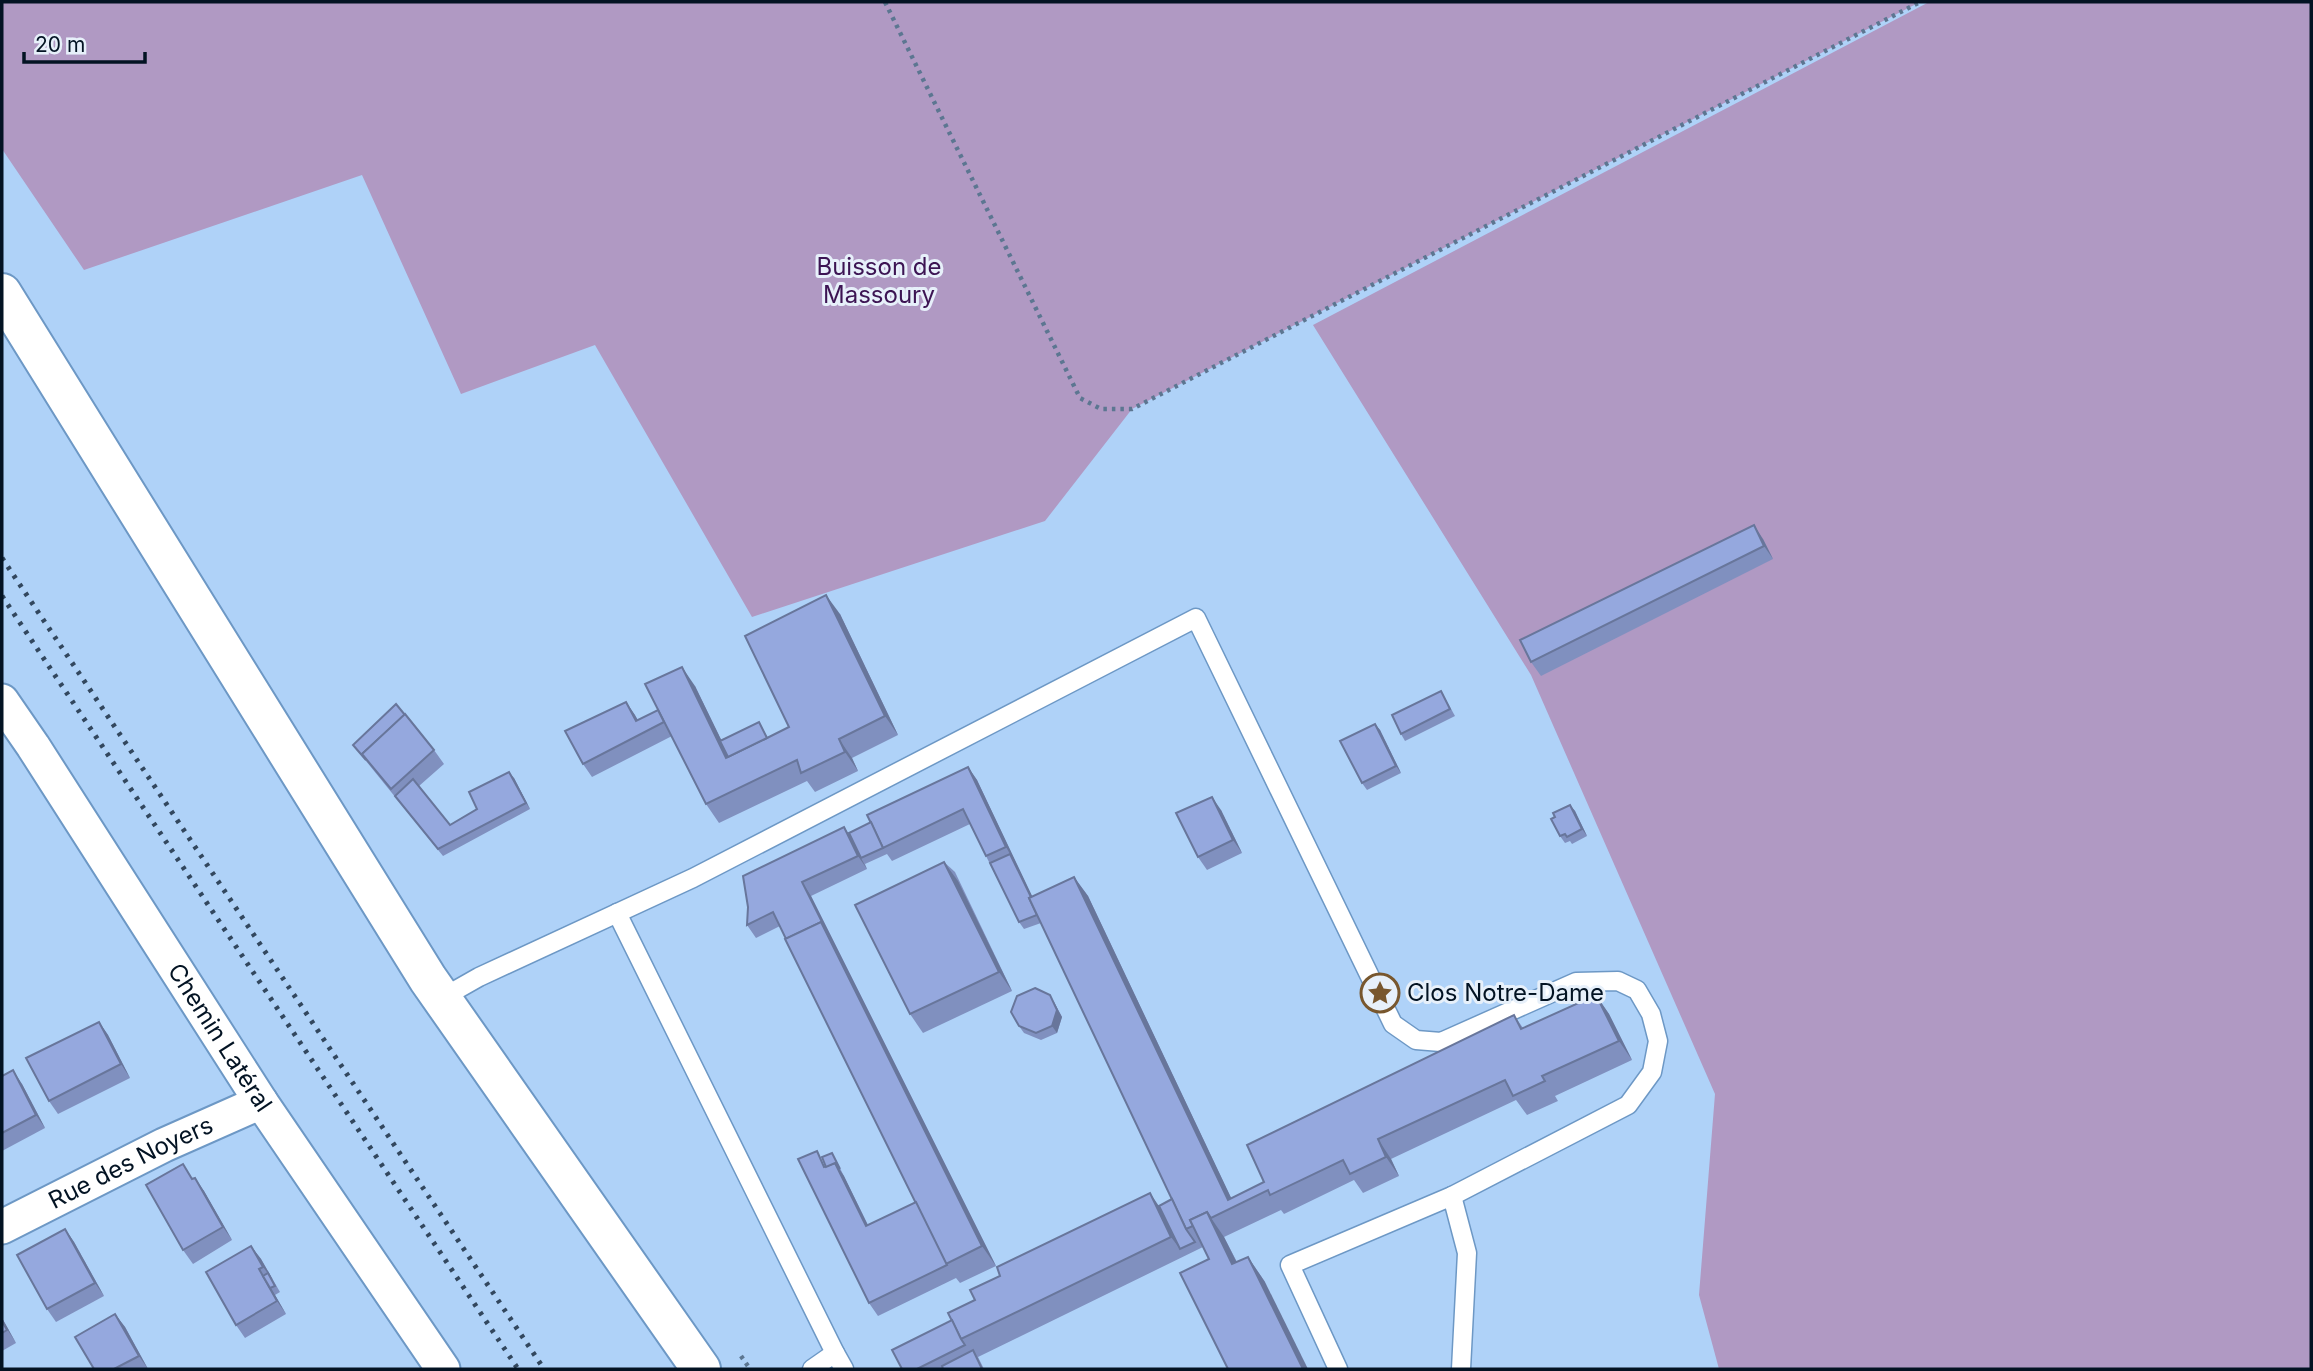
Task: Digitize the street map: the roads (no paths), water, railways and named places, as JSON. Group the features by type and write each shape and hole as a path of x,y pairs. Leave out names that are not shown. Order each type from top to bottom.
{"main road":[{"path":"2,293 326,817 442,998 701,1369"}],"street":[{"name":"Chemin Latéral","path":"2,701 261,1102 443,1369"},
{"name":"Rue des Noyers","path":"2,1227 164,1145 261,1102"}],"lane":[{"path":"442,998 693,878 1196,618 1393,1024 1416,1040 1441,1042 1576,982 1618,981 1637,990 1651,1014 1658,1041 1652,1072 1628,1105 1452,1196 1290,1265 1338,1369"},
{"path":"617,913 840,1361 812,1369"},
{"path":"1452,1196 1467,1253 1461,1369"}],"railway":[{"path":"2,558 544,1369"},
{"path":"2,596 518,1369"}],"place":[{"name":"Clos Notre-Dame","path":"1380,993"}],"park label":[{"name":"Buisson de Massoury","path":"879,281"}]}
